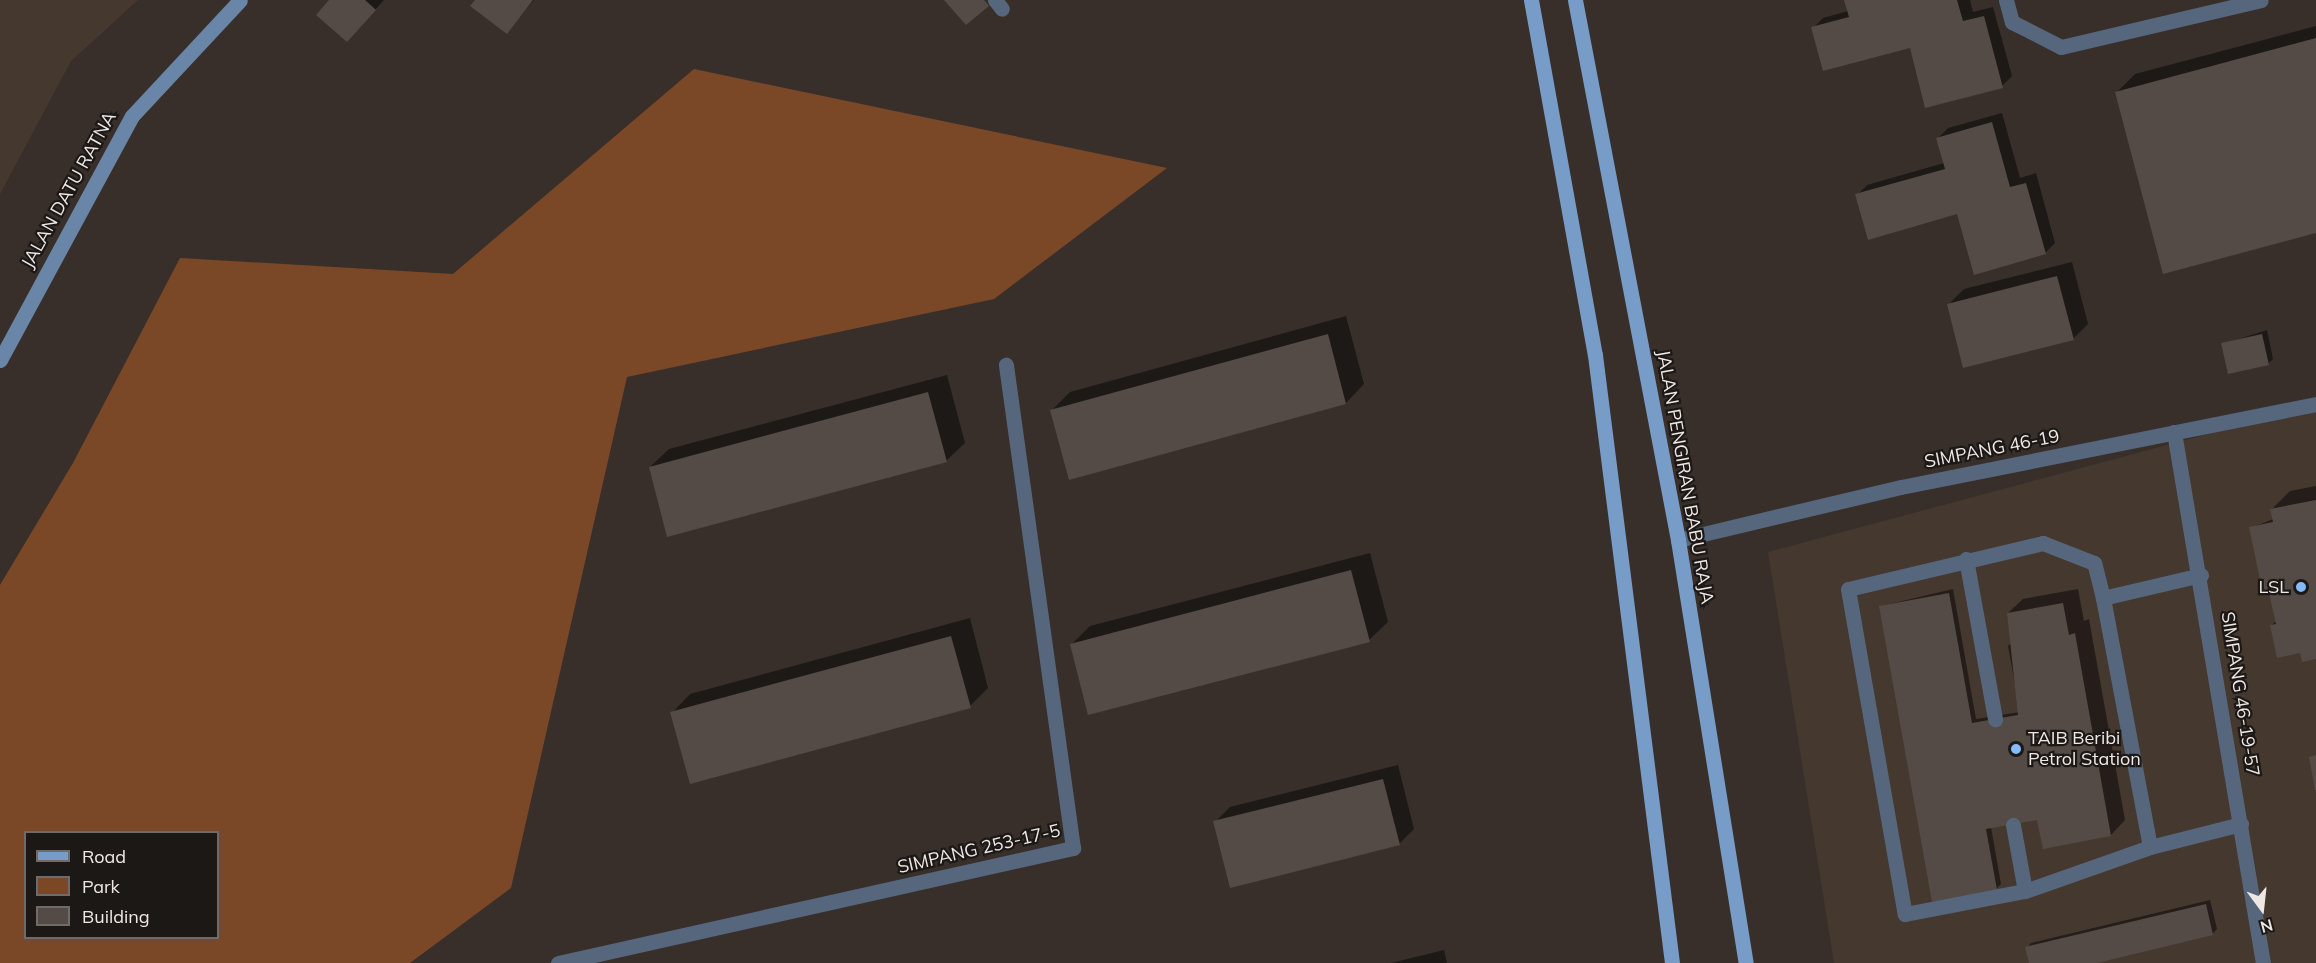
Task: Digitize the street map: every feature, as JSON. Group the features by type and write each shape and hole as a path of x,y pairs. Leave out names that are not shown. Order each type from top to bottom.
{"main road":[{"name":"JALAN DATU RATNA","path":"0,360 132,116 240,0"},
{"path":"1531,0 1595,355 1672,963"},
{"name":"JALAN PENGIRAN BABU RAJA","path":"1575,0 1678,540 1746,963"}],"street":[{"path":"2006,0 2012,22 2061,47 2261,0"},
{"name":"SIMPANG 253-17-5","path":"558,963 1073,848 1006,365"},
{"name":"SIMPANG 46-19","path":"1678,540 1890,489 2316,404"},
{"name":"SIMPANG 46-19-57","path":"2174,432 2201,575 2264,963"},
{"path":"2150,847 2103,598 2094,563 2043,543 1966,559 1848,589 1905,914 2025,891 2150,847 2241,824"},
{"path":"1966,559 1995,719"},
{"path":"2103,598 2201,575"},
{"path":"2013,825 2025,891"}],"shaded area":[{"path":"0,0 138,0 71,61 0,194"},
{"path":"2316,405 2316,963 1834,963 1768,552"}],"green space":[{"path":"694,69 1167,168 994,299 627,377 511,888 410,963 0,963 0,585 73,463 180,258 453,274"}],"building":[{"path":"329,0 365,0 376,10 347,42 316,15"},
{"path":"475,0 533,0 507,34 470,6"},
{"path":"944,0 984,0 989,6 966,25"},
{"path":"1844,0 1957,0 1963,21 1984,16 2003,88 1925,108 1910,48 1823,71 1811,27 1849,17"},
{"path":"2316,38 2316,233 2163,274 2115,92"},
{"path":"1992,122 2010,187 2026,183 2046,254 1974,275 1957,214 1868,240 1855,194 1945,169 1936,138"},
{"path":"2057,276 2074,340 1963,368 1947,304"},
{"path":"1328,334 1346,404 1069,480 1050,410"},
{"path":"2262,334 2269,365 2228,374 2221,343"},
{"path":"928,392 947,462 667,537 649,467"},
{"name":"LSL","path":"2316,500 2316,659 2302,662 2300,653 2277,658 2270,625 2276,624 2269,593 2263,594 2249,527 2273,522 2270,509"},
{"path":"1351,570 1370,642 1088,715 1070,644"},
{"path":"1949,593 1972,723 2018,715 2007,613 2063,603 2069,635 2075,633 2111,836 2043,849 2037,820 1986,829 1997,890 1932,902 1879,606"},
{"path":"951,636 971,708 690,784 670,712"},
{"path":"2316,755 2316,790 2315,790 2309,757"},
{"path":"1383,779 1400,845 1230,888 1213,821"},
{"path":"2206,904 2213,935 2097,963 2029,963 2025,947"}],"place":[{"name":"LSL","path":"2301,587"},
{"name":"TAIB Beribi Petrol Station","path":"2016,749"}]}
